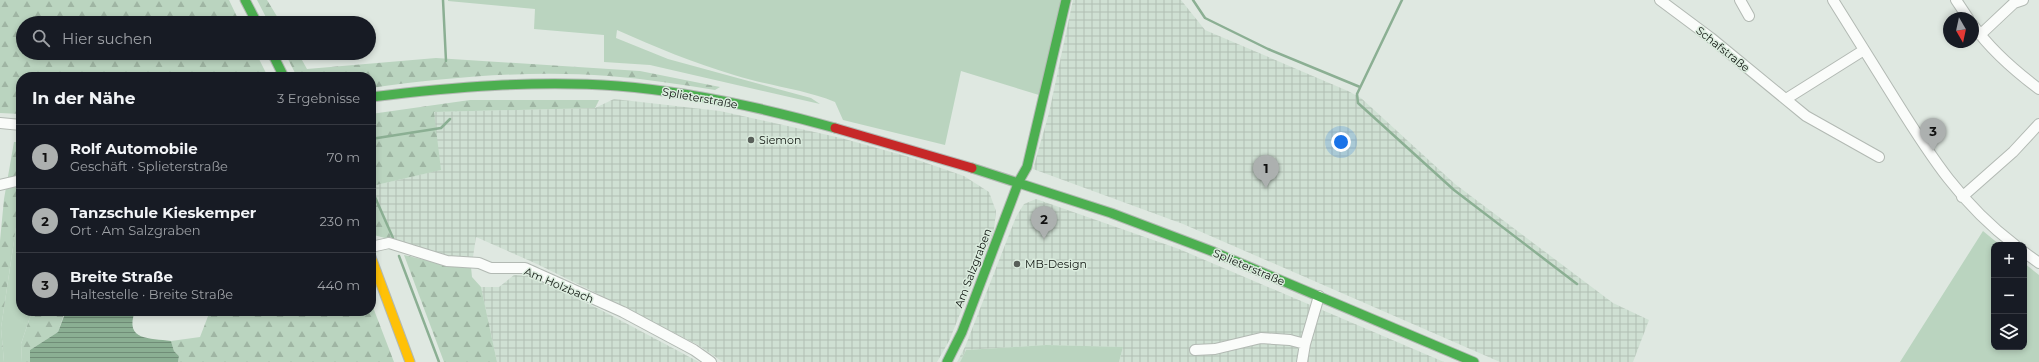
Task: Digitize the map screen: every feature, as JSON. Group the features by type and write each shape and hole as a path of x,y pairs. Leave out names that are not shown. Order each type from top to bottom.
{"street":[{"path":"245,0 253,16"},
{"path":"1019,181 1027,167 1054,57 1066,0"},
{"name":"Schafstraße","path":"1660,0 1711,38 1806,116 1879,157"},
{"path":"1740,0 1749,16"},
{"path":"1832,0 1930,155 1962,197 1982,218 2011,242"},
{"path":"1956,0 1964,12"},
{"path":"2023,0 2014,3 1980,34 2022,77 2039,89"},
{"path":"1786,99 1864,50"},
{"path":"276,60 282,72"},
{"name":"Splieterstraße","path":"376,97 455,88 538,84 652,90 778,112 1019,181 1177,237 1474,362"},
{"path":"0,123 16,125"},
{"path":"1962,197 2013,152 2039,124"},
{"path":"0,185 16,181"},
{"name":"Am Salzgraben","path":"947,362 962,332 1019,181"},
{"name":"Am Holzbach","path":"376,246 389,243 447,261 479,263 491,268 525,268 623,312 694,350 712,362"},
{"path":"2027,254 2039,263"},
{"path":"376,270 410,362"},
{"path":"1302,362 1305,344 1319,296"},
{"path":"1195,350 1215,349 1261,338 1290,340 1305,344"}],"shaded area":[{"path":"1073,0 1181,0 1205,30 1348,91 1361,98 1455,184 1613,303 1649,320 1633,362 1500,362 1183,224 1033,169 1049,113"},
{"path":"614,99 720,111 841,138 909,157 964,176 989,192 996,211 994,230 949,341 937,362 723,362 698,345 594,292 537,264 476,237 473,257 448,256 392,240 376,197 376,185 440,170 433,112 595,108"},
{"path":"1036,199 1179,249 1444,362 1119,362 1123,347 1046,345 966,350 960,362 957,362 965,347 1016,217 1024,204"},
{"path":"514,275 529,276 601,310 699,362 497,362 481,287 499,287"},
{"path":"64,316 134,316 133,328 136,333 147,338 171,341 174,351 179,356 178,362 30,362 30,350 58,332"}],"green space":[{"path":"0,0 229,0 237,16 16,16 16,60 260,60 266,72 16,72 16,114 0,113"},
{"path":"257,0 267,0 277,16 265,16"},
{"path":"448,0 1061,0 1039,95 961,71 945,145 843,120 835,102 810,94 747,79 719,70 646,43 617,30 616,38 668,59 811,98 820,104 650,65 604,62 604,35 534,29 535,9"},
{"path":"436,58 640,71 720,87 715,90 622,77 579,74 520,74 460,78 376,87 376,72 294,72 288,60 302,60 307,69"},
{"path":"470,100 599,100 595,108 434,112 441,170 376,185 376,113"},
{"path":"14,142 16,142 16,227 1,328 4,362 0,362 0,241 4,199"},
{"path":"376,197 392,240 376,236"},
{"path":"16,227 16,316 30,316 21,344 22,362 4,362 1,328"},
{"path":"1983,231 1996,242 1991,242 1991,350 2027,350 2027,265 2039,275 2039,362 1900,362"},
{"path":"404,255 446,265 471,267 472,277 481,287 497,362 444,362"},
{"path":"376,315 394,362 178,362 179,356 174,351 171,341 200,337 208,316"},
{"path":"30,316 63,316 58,332 30,350 30,362 22,362 21,344"},
{"path":"1046,345 1123,347 1119,362 960,362 966,350"}],"waterway":[{"path":"443,0 446,61"},
{"path":"1193,0 1205,18 1268,49 1360,87"},
{"path":"1402,0 1357,94 1358,103 1454,190 1577,284"},
{"path":"376,138 441,128 450,119"},
{"path":"376,199 393,238"},
{"path":"399,256 439,362"}],"traffic: fast":[{"path":"245,0 253,16"},
{"path":"947,362 962,332 1019,181 1027,167 1066,0"},
{"path":"276,60 282,72"},
{"path":"376,96 433,90 525,84 587,84 618,86 673,92 728,102 835,128"},
{"path":"972,168 1111,213 1214,252 1474,362"}],"traffic: slow":[{"path":"376,270 410,362"}],"traffic: jam":[{"path":"835,128 972,168"}],"place":[{"name":"Siemon","path":"751,140"},
{"name":"Breite Straße","path":"1933,151"},
{"name":"Rolf Automobile","path":"1266,188"},
{"name":"Tanzschule Kieskemper","path":"1044,239"},
{"name":"MB-Design","path":"1017,264"}]}
